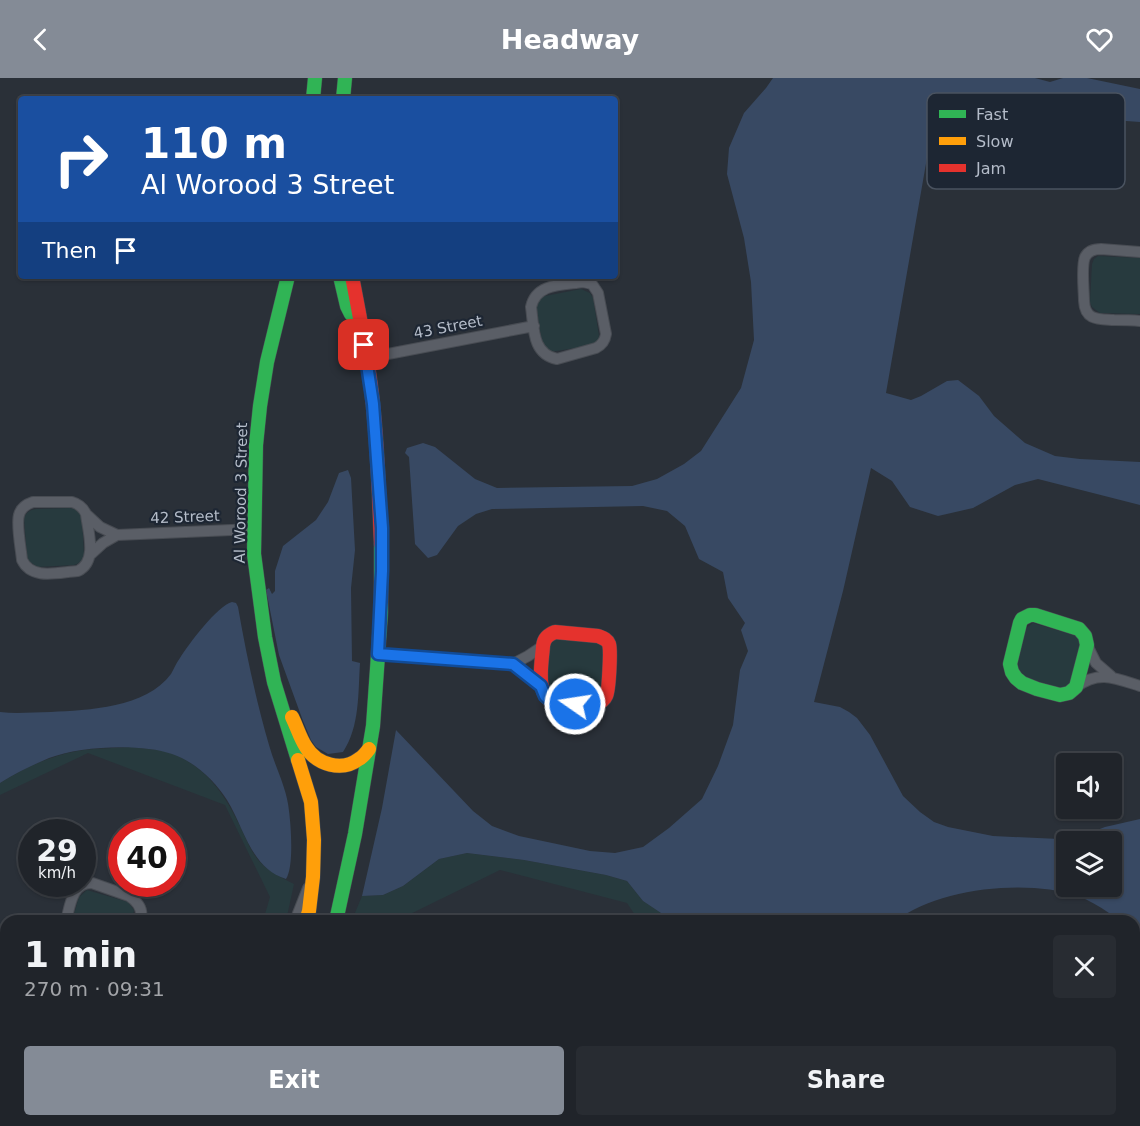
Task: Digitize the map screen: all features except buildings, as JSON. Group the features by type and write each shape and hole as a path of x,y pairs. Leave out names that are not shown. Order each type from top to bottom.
{"street":[{"path":"313,96 315,78"},
{"path":"343,96 345,78"},
{"path":"1140,252 1101,249 1089,252 1084,264 1083,302 1091,317 1140,321"},
{"name":"Al Worood 3 Street","path":"287,279 267,362 260,406 256,446 254,554 265,637 274,682 311,802 314,840 313,877 308,915"},
{"path":"341,279 347,306 362,332"},
{"path":"337,915 355,834 376,701 382,571 382,528 373,404 353,279"},
{"path":"583,282 588,282 596,288 606,334 600,346 557,359 550,357 540,350 534,326 531,307 539,291 583,282"},
{"name":"43 Street","path":"367,358 534,326"},
{"path":"86,514 91,554 87,565 78,571 38,574 28,569 22,560 18,517 25,506 33,502 72,502 81,506 86,514 100,526 117,535"},
{"name":"42 Street","path":"117,535 254,529"},
{"path":"91,554 103,543 117,535"},
{"path":"1111,676 1096,663 1085,636 1079,629 1035,615 1026,616 1020,623 1010,664 1014,676 1023,684 1060,695 1069,693 1083,681 1102,676 1111,676 1140,686"},
{"path":"562,632 603,637 607,640 610,650 607,694 599,704 555,703 545,696 541,686 543,646 549,634 562,632"},
{"path":"1076,687 1087,645"},
{"path":"378,654 513,664 543,646"},
{"path":"513,664 541,686"},
{"path":"274,682 307,749 317,759 331,765 346,765 359,760 369,749"},
{"path":"297,915 313,877"},
{"path":"68,915 76,889 86,882 129,896 138,904 141,915"}],"green space":[{"path":"1098,256 1140,258 1140,314 1100,313 1092,307 1090,302 1092,264"},
{"path":"581,289 590,293 593,298 598,341 589,346 550,352 542,343 536,306 540,297"},
{"path":"70,508 78,511 82,518 84,555 82,559 74,565 37,567 27,557 25,516 36,509"},
{"path":"1033,623 1077,636 1080,641 1070,683 1062,689 1021,679 1015,671 1025,629"},
{"path":"554,639 597,640 604,646 604,690 597,697 557,695 548,690 549,647"},
{"path":"132,747 158,750 185,760 206,775 229,805 259,861 280,877 294,884 287,915 265,915 270,897 225,805 88,753 0,795 0,783 20,772 51,758 84,750"},
{"path":"467,853 524,860 606,875 627,881 643,901 664,915 635,915 627,903 500,870 408,915 354,915 362,896 383,895 403,886 439,859"},
{"path":"96,893 128,902 134,910 133,915 74,915 79,897 96,897"}],"water":[{"path":"773,78 1035,78 1050,82 1063,78 1087,78 1140,89 1140,122 1125,121 1125,93 927,93 927,158 886,393 911,400 947,381 958,380 979,396 994,416 1025,443 1055,456 1140,462 1140,505 1038,479 1015,485 973,508 938,516 910,507 892,481 871,468 843,591 814,702 840,707 857,718 870,735 903,796 934,822 993,836 1056,839 1056,891 1009,888 958,894 935,901 906,915 664,915 643,901 627,881 524,860 467,853 439,859 403,886 383,895 362,896 382,808 396,730 473,811 492,826 519,836 590,851 615,853 643,847 702,799 718,766 733,725 740,670 748,651 741,630 745,623 728,598 723,572 699,559 685,526 667,511 643,506 492,509 476,514 458,526 437,555 428,558 415,544 409,457 405,453 407,448 423,443 435,447 475,479 497,488 632,486 657,479 684,464 701,451 741,388 754,340 751,282 744,238 727,174 729,148 744,113"},
{"path":"348,470 351,478 355,550 351,588 352,661 360,663 358,697 349,742 343,752 328,754 316,747 303,721 279,655 266,590 269,588 272,594 275,591 275,571 283,546 316,520 328,502 339,473"},
{"path":"232,602 238,607 260,711 288,802 291,846 289,873 286,879 274,874 256,857 227,800 216,786 188,761 172,754 128,747 77,751 49,758 0,783 0,712 51,712 99,708 116,705 147,694 171,674 177,662 204,626 219,610"},
{"path":"1140,819 1140,915 1112,915 1080,897 1122,897 1122,831 1094,831"}],"traffic: fast":[{"path":"313,96 315,78"},
{"path":"343,96 345,78"},
{"path":"287,279 267,362 260,406 256,445 254,554 265,637 274,682 298,760"},
{"path":"341,279 351,314"},
{"path":"337,915 355,834 373,726 381,612 381,544"},
{"path":"1030,615 1079,629 1085,636 1087,645 1076,687 1069,693 1060,695 1037,689 1022,683 1012,672 1010,664 1020,623 1022,619 1030,615"}],"traffic: slow":[{"path":"292,717 306,747 317,758 330,765 352,763 369,749"},
{"path":"298,760 311,802 314,840 313,877 308,915"}],"traffic: jam":[{"path":"353,279 364,340 375,422 381,544"},
{"path":"555,632 598,636 608,642 610,648 608,687 605,698 600,703 595,705 560,704 549,700 545,694 541,679 543,646 547,637 555,632"}],"route":[{"path":"364,345 373,404 382,528 378,654 513,664 541,686 545,696 550,700 555,703 575,704"}]}
